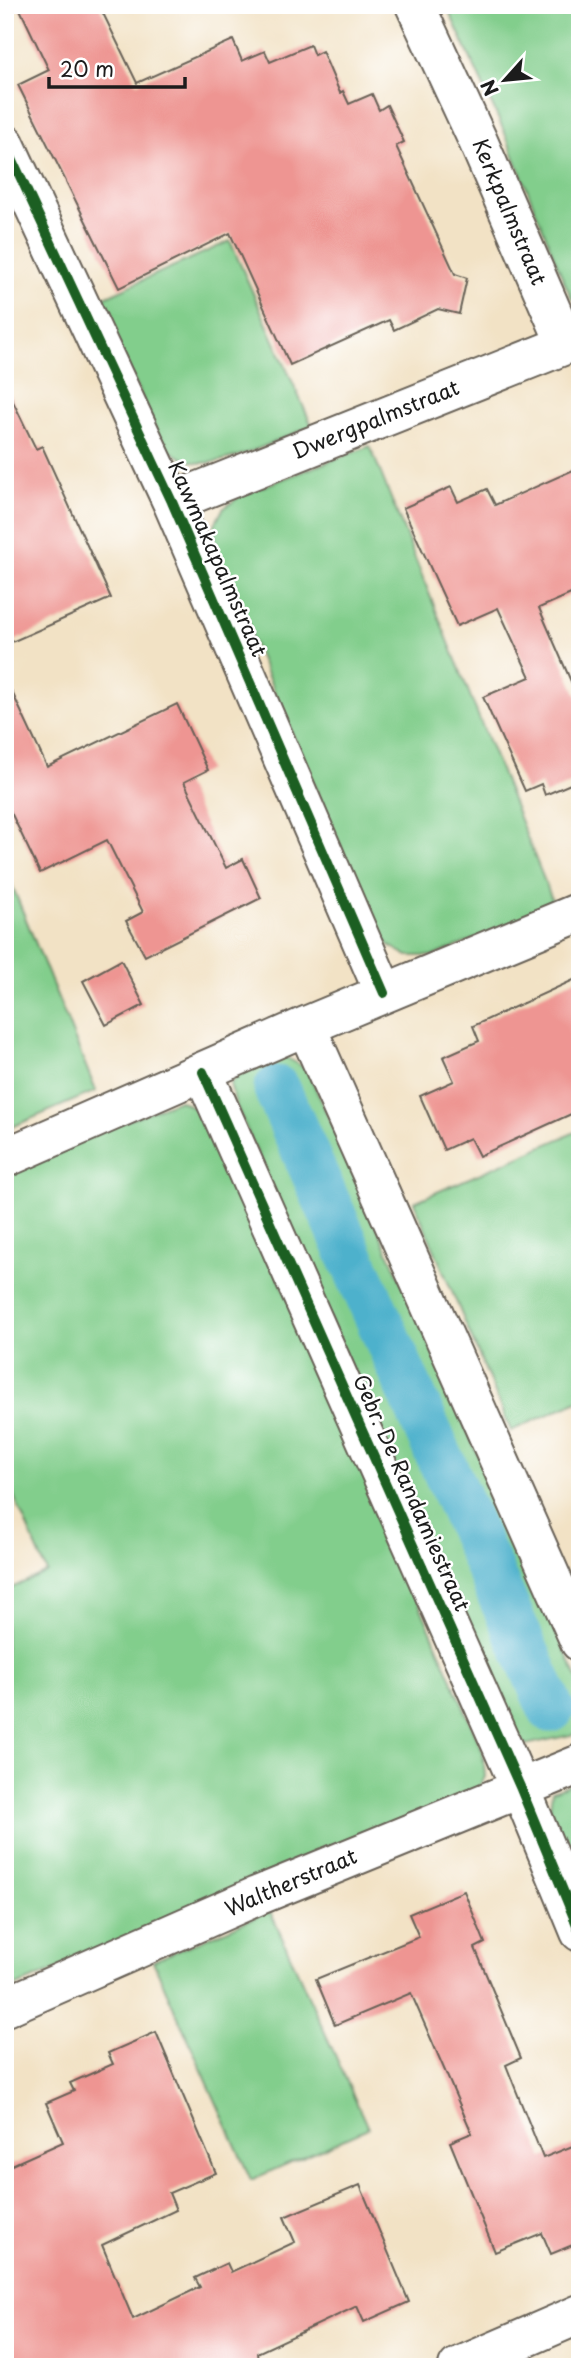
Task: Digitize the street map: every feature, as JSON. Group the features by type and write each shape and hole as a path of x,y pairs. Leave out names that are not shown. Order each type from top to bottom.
{"street":[{"name":"Kerkpalmstraat","path":"415,5 573,341"},
{"name":"Kawmakapalmstraat","path":"5,144 172,502 384,993"},
{"name":"Dwergpalmstraat","path":"172,502 573,341"},
{"path":"5,1158 306,1026 580,912"},
{"path":"306,1026 580,1642"},
{"name":"Gebr. De Randamiestraat","path":"203,1072 521,1789 580,1932"},
{"name":"Waltherstraat","path":"5,2007 257,1896 580,1764"},
{"path":"458,2367 580,2314"}],"green space":[{"path":"446,5 580,5 580,304 572,299 563,279 504,131"},
{"path":"230,241 312,426 228,459 197,463 163,446 98,300"},
{"path":"370,446 555,907 433,956 408,956 390,946 377,932 216,555 214,526 223,509 243,494"},
{"path":"5,868 96,1091 5,1130"},
{"path":"280,1054 307,1069 580,1685 580,1733 526,1745 509,1730 236,1105 230,1084 242,1071"},
{"path":"179,1100 201,1111 215,1129 483,1752 485,1777 475,1794 5,1991 5,1591 47,1572 5,1476 5,1168"},
{"path":"580,1130 580,1400 511,1431 414,1202"},
{"path":"580,1781 580,1882 550,1808 552,1791"},
{"path":"270,1911 368,2128 251,2180 153,1961"}],"building":[{"path":"18,5 99,5 137,83 233,40 242,61 265,51 270,62 310,45 314,55 322,51 340,93 343,91 349,104 372,94 379,110 387,105 404,142 396,146 455,274 467,278 459,314 438,309 394,330 389,320 290,365 230,233 119,288 18,85 49,70"},
{"path":"5,385 36,449 42,446 111,598 5,645"},
{"path":"580,467 580,590 539,608 580,702 580,780 545,795 541,784 525,791 483,697 530,677 498,608 457,626 403,508 451,487 458,502 487,489 495,505"},
{"path":"5,677 47,767 177,704 208,770 184,782 226,868 243,859 261,898 145,956 126,921 143,912 107,840 40,873 5,800"},
{"path":"121,960 144,1005 106,1025 83,981"},
{"path":"580,977 580,1110 479,1156 470,1138 444,1150 420,1096 454,1081 443,1057 479,1041 473,1026"},
{"path":"464,1891 485,1943 475,1948 521,2058 506,2065 543,2158 580,2143 580,2242 551,2254 542,2233 495,2252 450,2142 472,2133 411,1993 335,2025 316,1979 419,1937 409,1914"},
{"path":"156,2032 216,2173 169,2193 176,2210 102,2245 133,2319 200,2287 195,2278 227,2263 231,2272 295,2242 284,2217 360,2185 409,2302 364,2322 357,2306 257,2353 259,2367 5,2367 5,2168 63,2142 46,2103 74,2091 70,2083 113,2064 108,2053"}],"waterway":[{"path":"277,1089 551,1709"}],"cycle path":[{"path":"5,144 172,502 384,993"},
{"path":"203,1072 521,1789 580,1932"}]}
